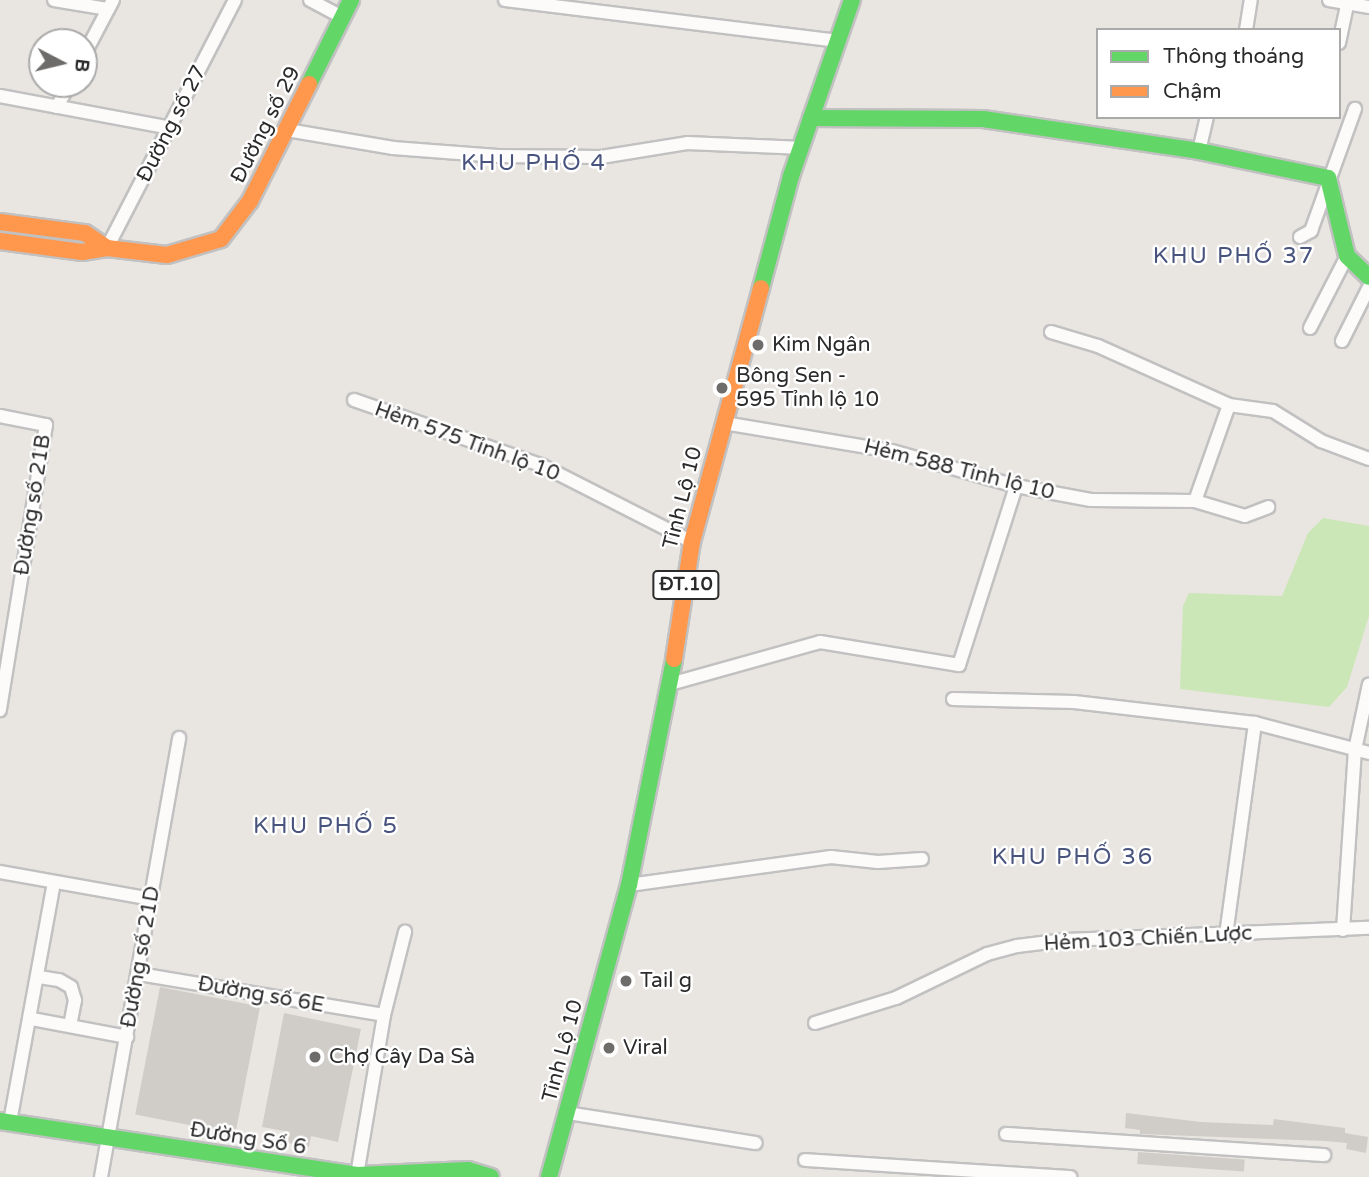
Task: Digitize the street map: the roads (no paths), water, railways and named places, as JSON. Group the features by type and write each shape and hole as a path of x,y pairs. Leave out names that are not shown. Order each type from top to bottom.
{"street":[{"path":"54,0 110,5 98,28"},
{"name":"Đường số 27","path":"107,248 235,0"},
{"path":"310,0 342,16"},
{"name":"Đường số 29","path":"107,248 167,255 197,249 233,229 287,130 351,0"},
{"path":"505,0 838,41"},
{"name":"Tỉnh Lộ 10","path":"549,1177 629,885 670,684 692,542 801,148 852,0"},
{"path":"1246,28 1251,0"},
{"path":"1329,0 1369,7"},
{"path":"1341,33 1347,4"},
{"path":"0,96 171,128"},
{"path":"57,107 62,98"},
{"path":"1300,237 1311,232 1354,109"},
{"path":"811,118 983,120 1199,150 1328,178"},
{"path":"1199,150 1207,119"},
{"path":"287,130 393,148 498,156 601,157 687,143 801,148"},
{"path":"1328,178 1347,256 1369,277"},
{"path":"0,222 85,233 107,248"},
{"path":"0,241 82,252 107,248"},
{"path":"1310,328 1347,256"},
{"path":"1342,341 1369,287"},
{"path":"1051,332 1098,346 1228,405 1244,404 1273,411 1321,441 1369,459"},
{"name":"Hẻm 575 Tỉnh lộ 10","path":"354,401 541,465 692,542"},
{"path":"1195,501 1228,405"},
{"name":"Đường số 21B","path":"0,416 46,425 0,710"},
{"name":"Hẻm 588 Tỉnh lộ 10","path":"724,424 892,451 1016,486 1091,500 1195,501 1245,516 1268,507"},
{"path":"670,684 820,642 959,665 1016,486"},
{"path":"1343,930 1355,750 1369,684"},
{"path":"953,699 1074,702 1255,723 1369,753"},
{"path":"1226,935 1255,723"},
{"name":"Đường số 21D","path":"101,1177 179,738"},
{"path":"629,885 831,857 878,862 922,859"},
{"path":"0,872 151,900"},
{"path":"5,1121 32,1019 54,883"},
{"name":"Hẻm 103 Chiến Lược","path":"815,1023 896,998 987,954 1017,946 1066,940 1369,928"},
{"path":"356,1175 384,1015 405,932"},
{"name":"Đường số 6E","path":"139,974 384,1015"},
{"path":"39,977 71,987 75,1000 70,1026"},
{"path":"32,1019 127,1037"},
{"path":"568,1113 756,1143"},
{"name":"Đường Số 6","path":"5,1121 295,1173 356,1175 468,1170 491,1177"},
{"path":"1006,1134 1324,1155"},
{"path":"805,1160 1070,1177"}],"place":[{"name":"Kim Ngân","path":"758,345"},
{"name":"Bông Sen - 595 Tỉnh lộ 10","path":"722,388"},
{"name":"Tail g","path":"626,981"},
{"name":"Viral","path":"609,1048"},
{"name":"Chợ Cây Da Sà","path":"315,1057"}],"district":[{"name":"KHU PHỐ 4","path":"534,163"},
{"name":"KHU PHỐ 37","path":"1234,256"},
{"name":"KHU PHỐ 5","path":"326,826"},
{"name":"KHU PHỐ 36","path":"1073,857"}]}
